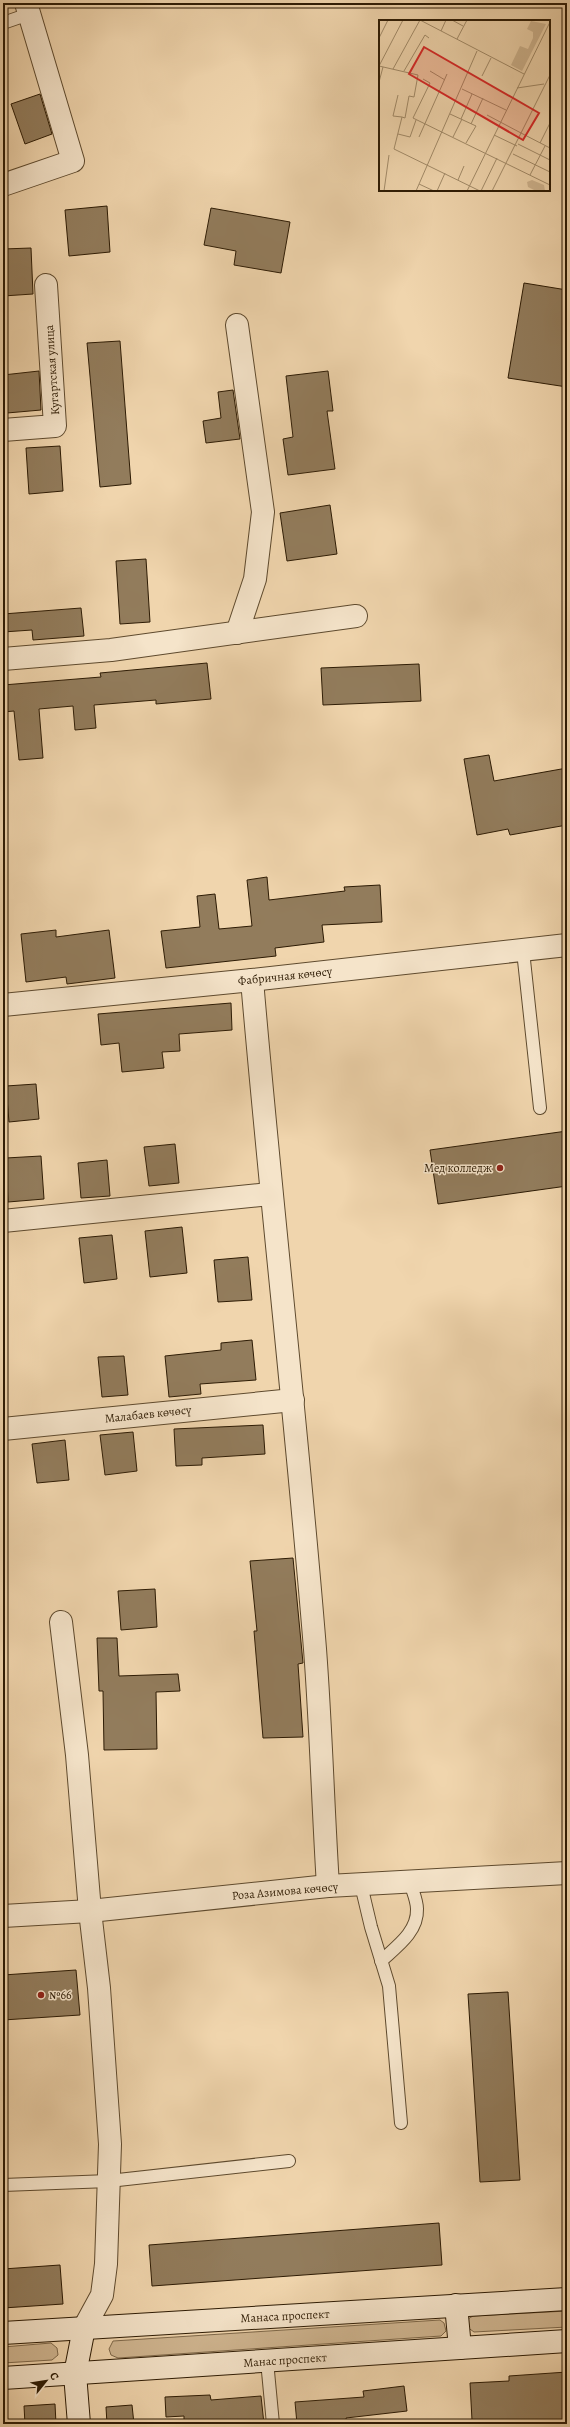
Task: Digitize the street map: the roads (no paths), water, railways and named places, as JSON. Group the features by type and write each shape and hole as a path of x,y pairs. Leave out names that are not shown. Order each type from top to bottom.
{"street":[{"path":"3,185 74,161 27,9"},
{"name":"Кугартская улица","path":"3,430 55,426 46,285"},
{"path":"237,325 263,512 255,579 237,633"},
{"path":"3,659 111,650 356,616"},
{"name":"Фабричная көчөсү","path":"3,1005 252,980 567,945"},
{"path":"252,980 270,1194 293,1400 315,1652 328,1886"},
{"path":"3,1221 270,1194"},
{"name":"Малабаев көчөсү","path":"3,1429 293,1400"},
{"path":"61,1622 77,1755 90,1911 99,1988 110,2144 106,2264 102,2295 84,2328 75,2374 79,2424"},
{"name":"Роза Азимова көчөсү","path":"3,1916 90,1911 328,1886 567,1873"},
{"name":"Манаса проспект","path":"3,2333 567,2299"},
{"path":"456,2306 460,2348"},
{"name":"Манас проспект","path":"3,2378 567,2341"}],"lane":[{"path":"3,23 27,9"},
{"path":"522,951 540,1108"},
{"path":"381,1961 408,1935 414,1923 417,1909 410,1882"},
{"path":"361,1885 389,1986 401,2123"},
{"path":"3,2186 109,2181 289,2161"},
{"path":"267,2361 273,2424"}],"place":[{"name":"Мед колледж","path":"500,1168"},
{"name":"№66","path":"41,1995"}]}
